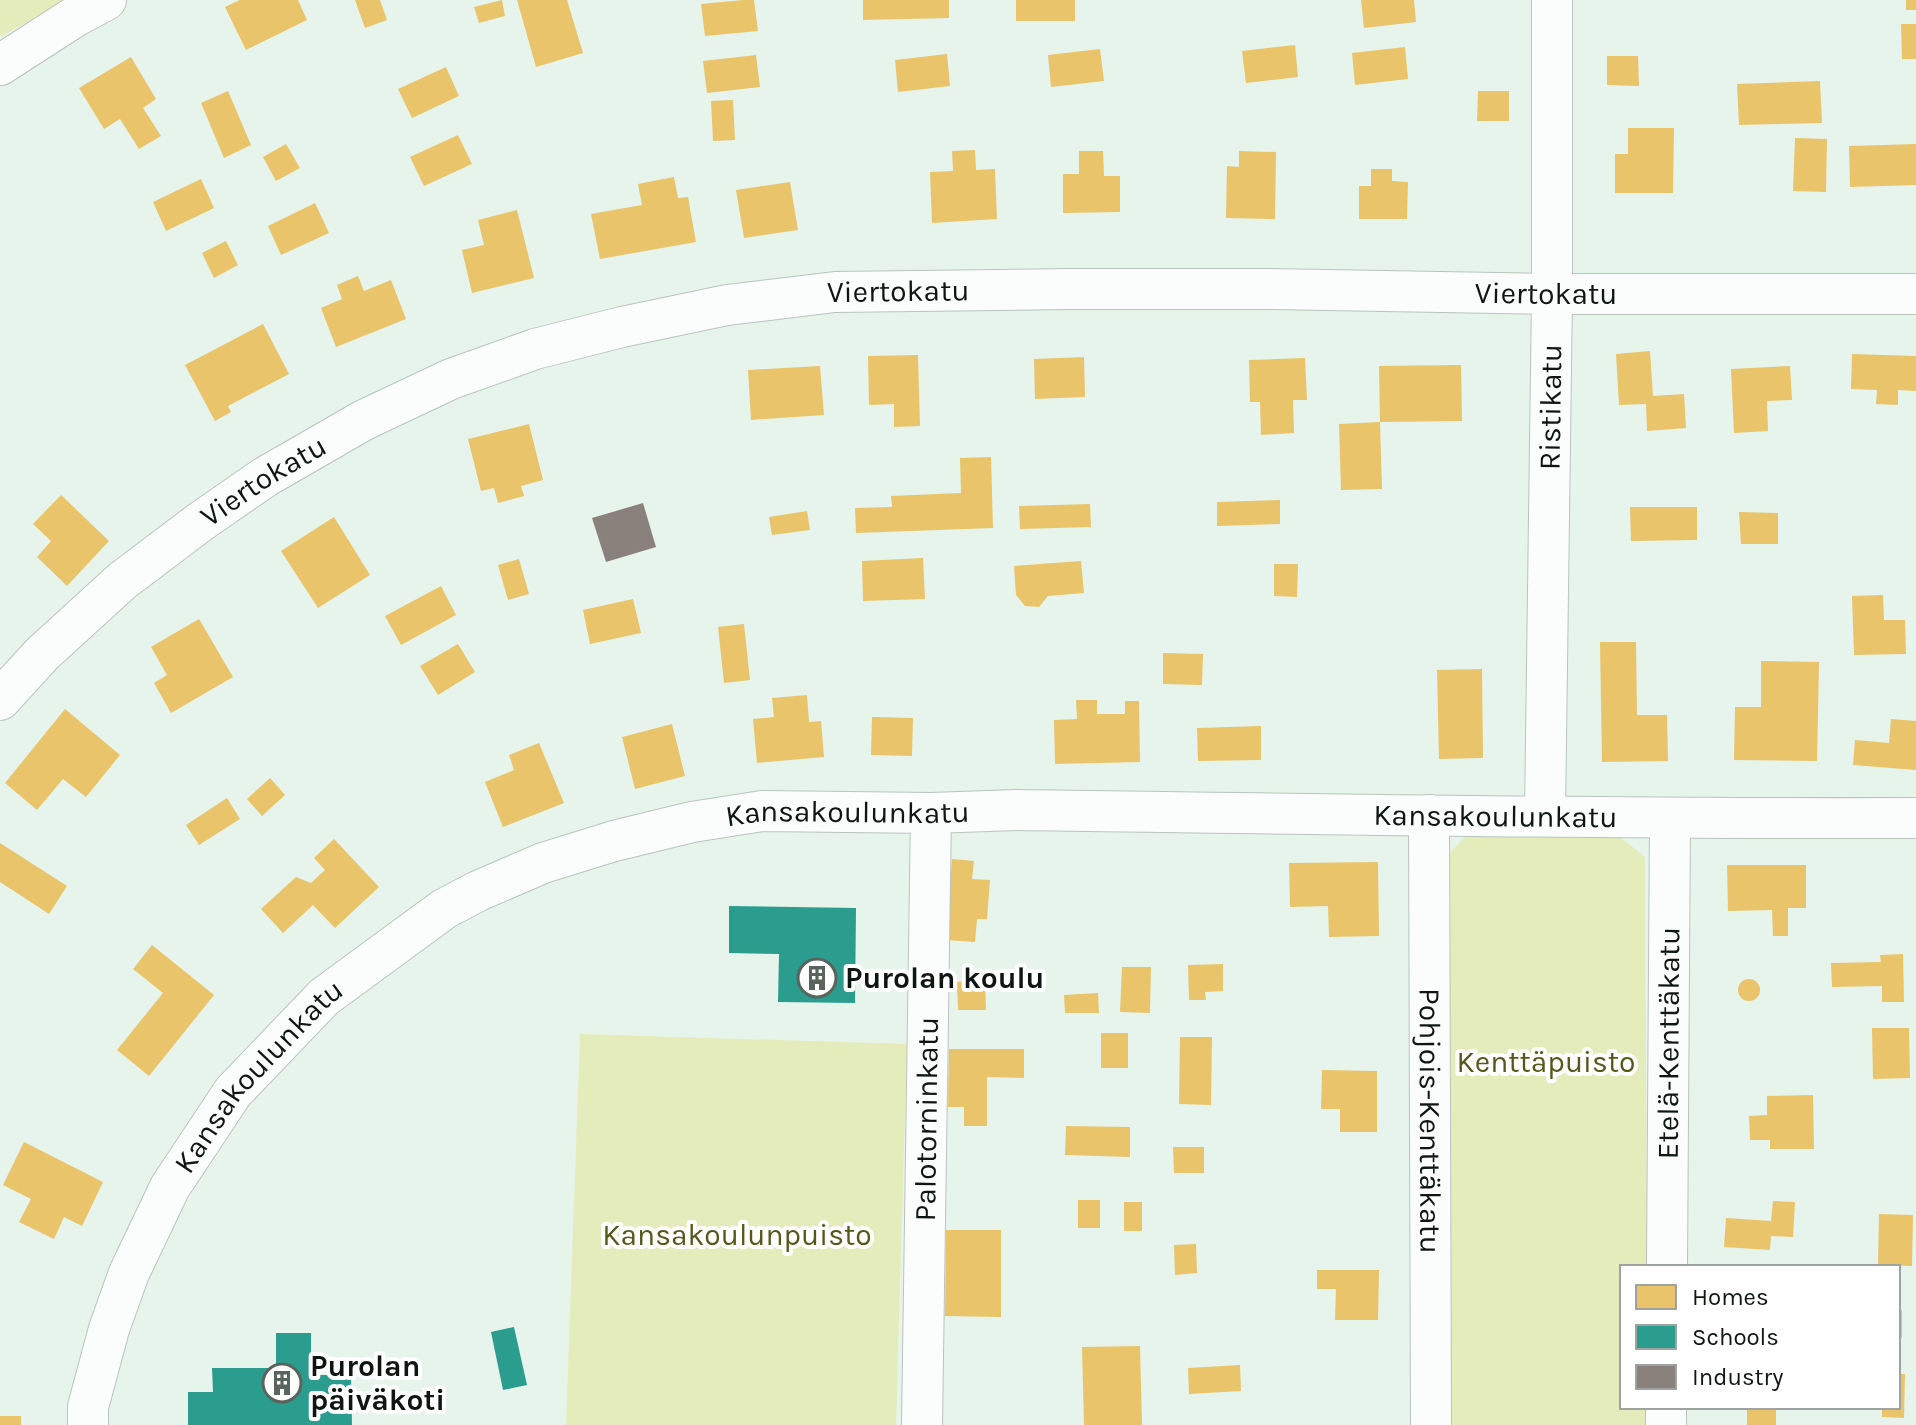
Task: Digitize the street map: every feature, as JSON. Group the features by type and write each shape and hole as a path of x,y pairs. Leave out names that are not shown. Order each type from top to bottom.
{"street":[{"path":"0,65 106,0"},
{"name":"Ristikatu","path":"1545,815 1552,294 1552,0"},
{"name":"Viertokatu","path":"0,700 42,654 122,581 265,477 377,414 451,379 535,349 622,327 727,305 835,292 1265,289 1552,294 1916,294"},
{"name":"Kansakoulunkatu","path":"88,1425 88,1407 109,1329 129,1273 170,1187 233,1092 324,997 444,909 543,863 692,822 762,811 931,813 1017,810 1670,819 1916,818"},
{"name":"Palotorninkatu","path":"922,1425 931,813"},
{"name":"Pohjois-Kenttäkatu","path":"1429,815 1431,1425"},
{"name":"Etelä-Kenttäkatu","path":"1667,1265 1670,819"}],"green space":[{"path":"0,0 65,0 66,1 0,37"},
{"name":"Kenttäpuisto","path":"1469,833 1615,833 1645,857 1647,1265 1620,1265 1620,1409 1648,1409 1648,1425 1449,1425 1446,857"},
{"name":"Kansakoulunpuisto","path":"580,1034 907,1044 896,1425 566,1425"}],"building: Homes":[{"path":"240,0 298,0 307,20 246,50 225,7"},
{"path":"355,0 380,0 387,20 365,28"},
{"path":"502,0 505,16 479,23 474,7"},
{"path":"517,0 567,0 583,53 536,67"},
{"path":"754,0 758,31 705,36 701,4"},
{"path":"863,0 949,0 949,18 863,20"},
{"path":"1016,0 1075,0 1075,21 1016,21"},
{"path":"1361,0 1414,0 1416,22 1364,28"},
{"path":"1906,0 1916,0 1916,10 1906,10"},
{"path":"1901,24 1916,24 1916,59 1902,59"},
{"path":"1295,45 1298,77 1246,83 1242,51"},
{"path":"1405,47 1408,79 1355,85 1352,53"},
{"path":"1100,49 1104,81 1051,87 1048,55"},
{"path":"947,54 950,86 898,92 895,60"},
{"path":"756,55 760,87 707,93 703,61"},
{"path":"1607,56 1638,56 1639,86 1607,85"},
{"path":"131,57 156,99 143,108 161,136 139,149 120,119 104,129 79,88"},
{"path":"446,67 459,96 412,118 398,89"},
{"path":"1820,81 1822,123 1739,125 1737,84"},
{"path":"228,91 251,145 224,158 201,103"},
{"path":"1478,91 1509,91 1509,121 1477,121"},
{"path":"733,100 735,140 713,141 711,101"},
{"path":"1628,128 1674,128 1673,193 1615,193 1615,154 1628,154"},
{"path":"458,135 472,164 424,186 410,157"},
{"path":"1795,138 1827,139 1826,192 1793,191"},
{"path":"286,144 300,168 276,181 263,157"},
{"path":"1916,144 1916,185 1850,187 1849,146"},
{"path":"975,150 976,170 995,169 997,219 932,223 930,172 953,171 952,151"},
{"path":"1079,151 1103,151 1104,176 1120,176 1120,212 1063,213 1063,174 1079,174"},
{"path":"1239,151 1276,152 1275,219 1226,218 1227,166 1239,167"},
{"path":"1371,169 1392,169 1392,181 1408,182 1407,219 1359,219 1359,186 1371,186"},
{"path":"674,177 678,198 688,197 696,242 600,259 591,214 642,205 638,184"},
{"path":"201,179 214,208 166,231 153,202"},
{"path":"790,182 798,230 744,238 736,190"},
{"path":"315,203 329,233 281,255 268,226"},
{"path":"517,210 534,278 472,293 462,250 484,245 478,220"},
{"path":"226,241 238,265 214,278 202,253"},
{"path":"358,276 364,291 391,280 406,319 336,347 321,308 342,299 337,285"},
{"path":"263,324 289,374 228,406 231,412 215,421 185,365"},
{"path":"1650,351 1653,396 1684,394 1686,428 1647,431 1646,404 1619,405 1616,354"},
{"path":"1852,354 1916,356 1916,391 1898,390 1898,405 1876,404 1877,390 1851,389"},
{"path":"918,355 920,426 894,427 894,404 869,405 868,356"},
{"path":"1084,357 1085,397 1035,399 1034,359"},
{"path":"1305,358 1307,400 1293,400 1294,433 1261,435 1260,402 1250,402 1249,360"},
{"path":"1461,365 1462,421 1380,422 1379,366"},
{"path":"820,366 824,415 751,420 748,370"},
{"path":"1790,366 1792,400 1767,401 1768,431 1734,433 1731,369"},
{"path":"1380,422 1382,489 1341,490 1339,424"},
{"path":"529,424 543,480 521,486 524,496 498,503 494,488 481,491 468,439"},
{"path":"991,457 993,528 856,533 855,508 892,507 891,496 961,493 960,458"},
{"path":"61,495 109,541 67,586 37,557 51,541 33,524"},
{"path":"1280,500 1280,524 1217,526 1217,502"},
{"path":"1090,504 1091,527 1020,529 1019,506"},
{"path":"1630,507 1697,507 1697,540 1631,541"},
{"path":"807,511 810,530 772,535 769,517"},
{"path":"1739,512 1778,513 1778,544 1741,544"},
{"path":"334,517 370,575 318,608 281,551"},
{"path":"923,558 925,599 863,601 862,561"},
{"path":"519,559 529,594 508,600 498,565"},
{"path":"1081,561 1084,593 1048,596 1039,607 1025,606 1016,595 1014,566"},
{"path":"1274,564 1298,564 1297,597 1274,596"},
{"path":"441,586 456,615 401,645 385,616"},
{"path":"1883,595 1884,620 1905,620 1906,654 1854,655 1852,596"},
{"path":"633,599 641,633 590,644 583,610"},
{"path":"199,619 233,677 171,713 154,683 167,675 151,647"},
{"path":"744,624 750,680 724,683 718,627"},
{"path":"1600,642 1636,642 1637,715 1667,715 1668,761 1602,762"},
{"path":"458,644 475,672 438,695 420,666"},
{"path":"1163,653 1203,654 1202,685 1163,684"},
{"path":"1761,661 1819,662 1817,761 1734,760 1735,707 1761,707"},
{"path":"1482,669 1483,758 1439,759 1437,670"},
{"path":"807,695 809,722 821,721 824,757 757,763 753,719 774,717 772,698"},
{"path":"1076,700 1097,700 1097,714 1125,714 1125,701 1139,701 1140,762 1055,764 1054,720 1077,719"},
{"path":"65,709 120,755 86,797 63,779 37,810 5,783"},
{"path":"872,717 913,718 912,756 871,755"},
{"path":"1891,719 1916,721 1916,770 1853,765 1855,740 1889,743"},
{"path":"672,724 685,776 635,789 622,737"},
{"path":"1261,726 1261,760 1198,761 1197,728"},
{"path":"539,743 564,803 503,827 485,782 514,770 509,755"},
{"path":"270,778 285,795 262,816 247,799"},
{"path":"227,798 240,819 199,845 186,825"},
{"path":"334,839 379,887 335,928 313,905 283,933 261,909 296,877 311,883 325,870 314,858"},
{"path":"0,843 67,886 49,914 0,882"},
{"path":"952,859 974,861 972,879 990,880 987,919 977,919 975,942 946,940"},
{"path":"1378,862 1379,936 1329,937 1328,906 1290,907 1289,863"},
{"path":"1727,865 1806,865 1806,908 1788,908 1788,936 1773,936 1772,910 1728,911"},
{"path":"152,945 214,995 149,1076 117,1050 163,993 133,969"},
{"path":"1903,954 1904,1002 1882,1002 1882,986 1832,987 1831,963 1881,962 1880,955"},
{"path":"1223,964 1223,991 1205,992 1206,1000 1189,1000 1188,965"},
{"path":"1122,967 1151,967 1150,1013 1120,1012"},
{"path":"1749,979 1760,990 1749,1001 1738,990"},
{"path":"985,981 986,1010 958,1010 957,982"},
{"path":"1098,993 1099,1013 1065,1013 1064,995"},
{"path":"1872,1028 1909,1028 1910,1078 1873,1079"},
{"path":"1101,1033 1128,1033 1128,1068 1101,1068"},
{"path":"1180,1037 1212,1037 1211,1105 1179,1104"},
{"path":"949,1049 1024,1049 1024,1078 987,1077 987,1126 964,1126 964,1107 948,1107"},
{"path":"1322,1070 1377,1071 1377,1132 1340,1132 1340,1109 1321,1109"},
{"path":"1813,1095 1814,1149 1770,1149 1770,1140 1750,1140 1749,1116 1767,1115 1767,1096"},
{"path":"1066,1126 1130,1127 1130,1157 1065,1155"},
{"path":"24,1142 103,1182 82,1226 64,1217 54,1239 19,1222 31,1199 3,1185"},
{"path":"1173,1147 1204,1147 1204,1173 1174,1173"},
{"path":"1078,1200 1100,1200 1100,1228 1078,1228"},
{"path":"1773,1201 1795,1202 1793,1237 1771,1236 1770,1250 1724,1247 1726,1218 1771,1221"},
{"path":"1124,1202 1142,1202 1142,1231 1124,1231"},
{"path":"1879,1214 1913,1215 1912,1266 1878,1265"},
{"path":"946,1230 1001,1230 1001,1317 945,1316"},
{"path":"1196,1244 1197,1273 1175,1275 1174,1245"},
{"path":"1317,1270 1379,1270 1378,1320 1335,1320 1336,1289 1317,1289"},
{"path":"1900,1310 1902,1310 1900,1338"},
{"path":"1140,1346 1142,1425 1084,1425 1082,1347"},
{"path":"1240,1365 1241,1391 1189,1394 1188,1368"},
{"path":"1900,1374 1905,1374 1904,1418 1882,1417 1882,1409 1900,1409"},
{"path":"1747,1410 1776,1410 1776,1425 1747,1425"},
{"path":"0,1416 21,1416 21,1425 0,1425"}],"building: Schools":[{"name":"Purolan koulu","path":"729,906 856,908 855,1003 778,1002 779,954 729,953"},
{"path":"514,1327 527,1385 503,1390 491,1332"},
{"name":"Purolan päiväkoti","path":"276,1333 311,1333 311,1375 351,1375 352,1425 188,1425 188,1392 213,1392 212,1368 276,1368"}],"building: Industry":[{"path":"643,503 656,547 606,562 592,518"}],"place":[{"name":"Purolan koulu","path":"817,978"},
{"name":"Purolan päiväkoti","path":"282,1383"}]}
